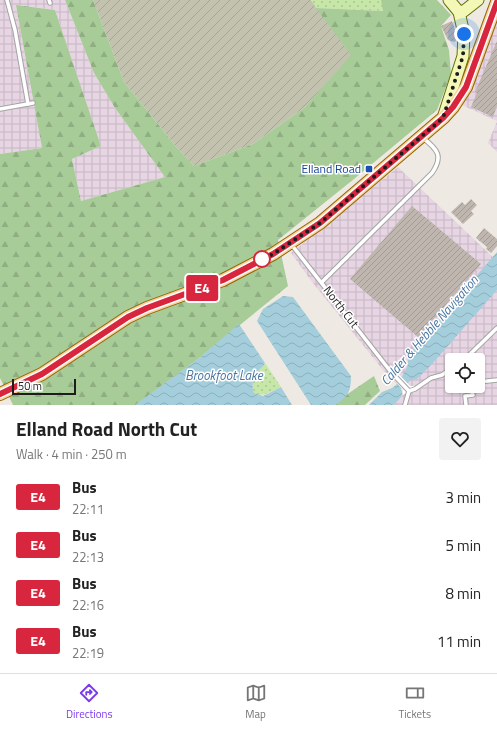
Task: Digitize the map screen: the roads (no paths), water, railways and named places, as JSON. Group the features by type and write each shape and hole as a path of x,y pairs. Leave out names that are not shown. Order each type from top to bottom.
{"main road":[{"path":"0,394 42,374 128,317 147,308 223,280 273,254 320,223 443,118 453,107 466,87 496,6"}],"street":[{"path":"443,118 463,56 464,34 459,12 449,0"},
{"path":"459,12 464,11 478,0"}],"lane":[{"path":"0,109 31,103 7,0"},
{"path":"322,282 432,173 437,166 439,157 438,153 435,148 421,137"},
{"name":"North Cut","path":"290,242 391,372 409,391"},
{"path":"471,353 497,328"},
{"path":"405,405 409,391 415,389 431,378 445,373"},
{"path":"485,381 497,380"},
{"path":"466,405 465,396 473,393"}],"water":[{"path":"497,252 497,290 432,364 417,379 411,380 401,389 402,396 394,405 369,405 382,392 396,385 407,367 409,356 415,347"},
{"path":"283,296 293,297 351,376 348,393 335,405 311,405 257,321 263,309"},
{"name":"Brookfoot Lake","path":"239,324 265,363 254,378 254,393 263,396 281,387 292,405 135,405 198,359"}],"place":[{"name":"Elland Road","path":"369,169"}],"water label":[{"name":"Calder & Hebble Navigation","path":"429,330"}]}
